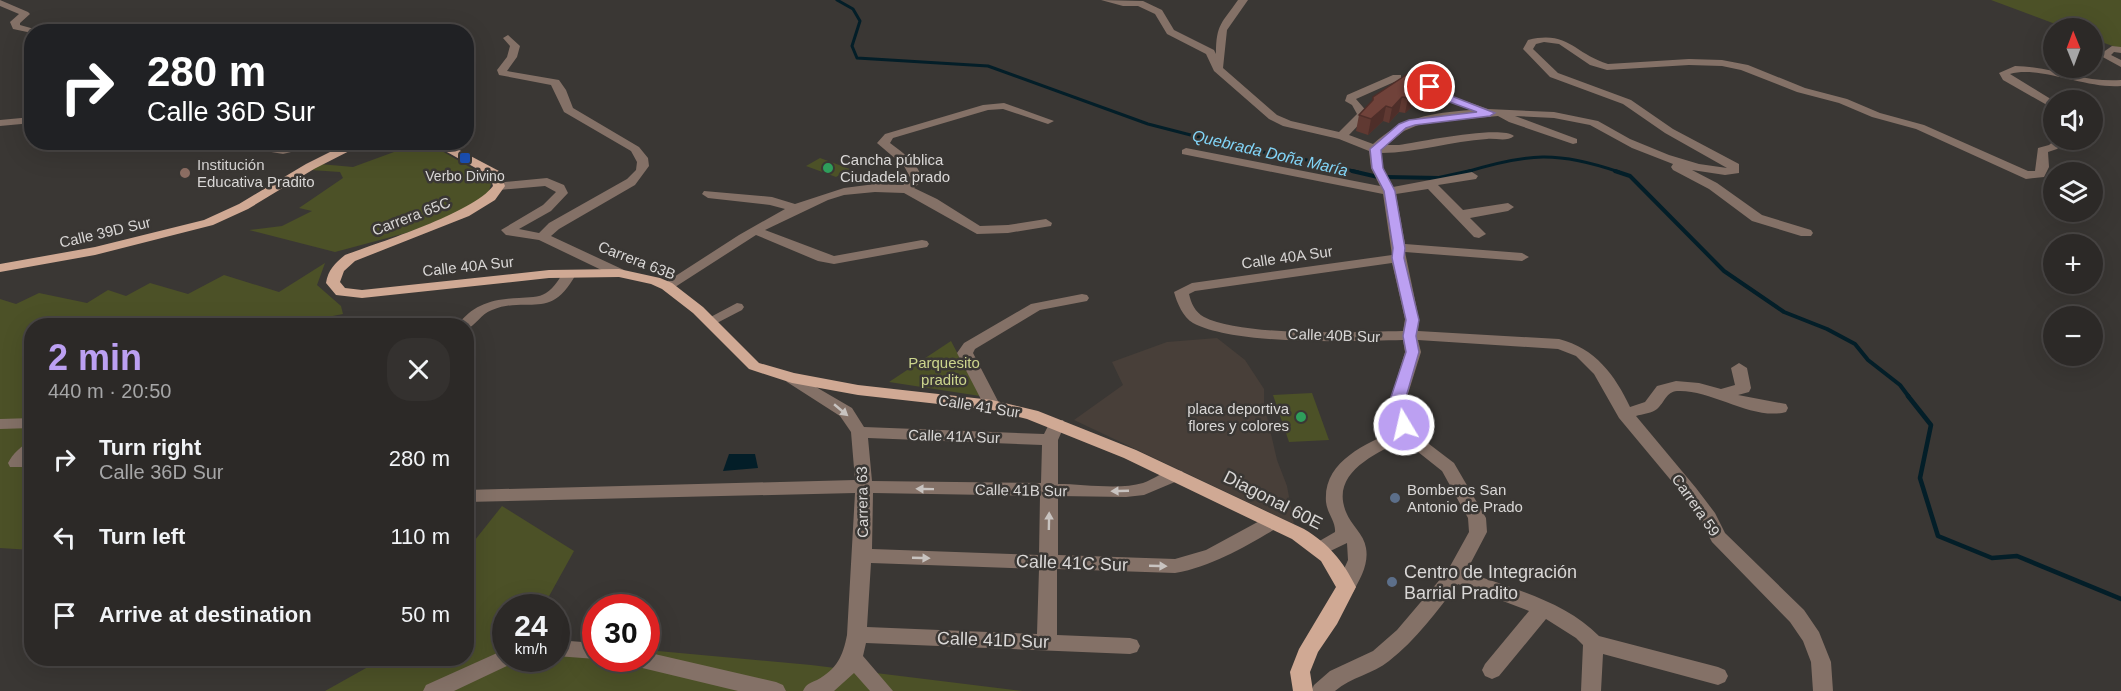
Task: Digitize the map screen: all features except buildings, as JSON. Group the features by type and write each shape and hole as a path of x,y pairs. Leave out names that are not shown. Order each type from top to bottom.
{"main road":[{"name":"Calle 39D Sur","path":"0,268 97,252 215,220 344,150"},
{"path":"449,150 495,174 499,186"},
{"name":"Carrera 65C","path":"334,274 340,265 350,258 483,203 492,197 499,186"},
{"name":"Calle 40A Sur","path":"334,274 333,283 341,292 362,294 569,274 619,273"},
{"name":"Carrera 63B","path":"619,273 668,286 710,321 753,366 792,378"},
{"name":"Calle 41 Sur","path":"792,378 858,390 992,405 1054,432"},
{"name":"Diagonal 60E","path":"1054,432 1176,475 1322,549 1335,562 1346,587"},
{"path":"1303,691 1300,672 1309,649 1330,618 1346,587"}],"street":[{"path":"1107,0 1149,5 1158,12 1170,32 1210,52 1218,69 1273,117 1287,124 1342,136 1375,149 1399,149 1488,135 1508,136"},
{"path":"1218,69 1223,56 1221,33 1244,0"},
{"path":"0,2 25,14 15,22 16,27 24,29"},
{"path":"508,38 515,46 512,57 502,70 503,73 555,82 561,90 568,110 635,149 643,157 644,165 639,174 605,198 554,226 542,237"},
{"path":"1375,149 1402,126 1413,122 1495,113 1576,118 1596,124 1625,141 1652,152 1709,170 1731,172 1736,168 1718,155 1669,131 1628,102 1554,75 1528,49 1530,44 1539,40 1562,42 1594,63 1607,67 1689,62 1722,63 1744,67 1801,90 1843,101 1876,115 1920,127 2026,175 2040,174 2043,167 2043,150"},
{"path":"2121,50 2112,49 2104,55 2121,64"},
{"path":"2043,99 2007,78 2004,73 2025,69 2101,86 2121,83"},
{"path":"1342,136 1363,114 1356,103 1350,101 1350,97 1397,77"},
{"path":"1430,87 1450,99 1573,141"},
{"path":"906,189 917,180 917,176 883,143 889,136 987,107 1004,106 1048,121"},
{"path":"0,123 24,121"},
{"path":"1321,691 1337,677 1380,657 1393,646 1455,575 1478,532 1477,518 1448,467 1404,433 1399,397 1413,352 1410,336 1412,320 1387,188 1377,168 1375,149"},
{"path":"1186,152 1387,188 1433,186 1479,234"},
{"path":"1652,152 1662,160 1713,186 1756,218 1806,232"},
{"path":"1387,188 1472,176"},
{"name":"Carrera 63B","path":"499,186 547,182 560,188 562,193 547,208 508,230 542,237 619,273"},
{"path":"668,286 756,231 797,209 825,196 851,190 906,189 933,202 977,230 1008,229 1046,223"},
{"path":"708,194 772,201 797,209"},
{"path":"1460,214 1508,207"},
{"path":"756,231 823,258 834,260 922,244"},
{"name":"Calle 40A Sur","path":"1197,319 1183,302 1181,292 1192,287 1398,253 1522,257"},
{"path":"471,318 478,310 493,304 548,298 558,292 569,274"},
{"path":"992,405 966,353 969,346 1036,307 1082,298"},
{"path":"710,321 737,307"},
{"name":"Calle 40B Sur","path":"1197,319 1228,328 1257,332 1410,336 1559,344 1578,350"},
{"name":"Carrera 59","path":"1578,350 1586,354 1619,400 1625,414 1690,492 1718,537 1797,616 1812,638 1821,662 1823,691"},
{"path":"1720,395 1743,388 1739,368"},
{"path":"792,378 846,412 859,432"},
{"path":"1625,414 1651,406 1663,390 1671,387 1691,387 1751,404 1780,408"},
{"path":"0,424 24,423"},
{"name":"Calle 41A Sur","path":"859,432 1054,432"},
{"name":"Carrera 63","path":"853,658 863,556 864,488 859,432"},
{"path":"1047,642 1049,491 1054,432"},
{"path":"1346,587 1356,566 1356,543 1337,512 1336,483 1343,470 1360,456 1404,433"},
{"path":"16,463 24,455"},
{"name":"Calle 41B Sur","path":"474,496 815,486 1126,491 1144,489 1176,475"},
{"name":"Calle 41C Sur","path":"863,556 1048,564 1175,566 1192,564 1213,557 1271,523"},
{"path":"1322,549 1344,536 1345,524"},
{"path":"1455,575 1543,609 1571,623 1588,635 1593,643 1591,691"},
{"path":"1492,670 1543,609"},
{"name":"Calle 41D Sur","path":"857,635 1130,646"},
{"path":"1593,643 1718,676"},
{"path":"813,691 835,680 846,670 853,658 883,691"},
{"path":"433,691 492,664"},
{"path":"660,664 776,691"}],"shaded area":[{"path":"1217,338 1245,360 1264,389 1264,404 1277,460 1287,486 1294,524 1074,420 1123,385 1112,362 1167,342"}],"green space":[{"path":"1991,0 2121,0 2121,49 2103,43 2103,18 2043,19"},
{"path":"440,150 492,180 488,195 459,213 406,233 335,252 249,230 282,226 312,211 299,208 343,178 340,172 311,170 320,164 353,167 394,152"},
{"name":"Cancha pública Ciudadela prado","path":"820,158 850,169 836,177 806,166"},
{"path":"325,263 317,285 341,306 343,314 323,318 24,318 24,550 0,548 0,299 16,304 39,293 87,303 108,290 126,296 150,283 188,294 224,275 279,292"},
{"name":"Parquesito pradito","path":"951,341 980,396 889,382"},
{"name":"placa deportiva flores y colores","path":"1312,393 1329,440 1289,442 1273,395"},
{"path":"502,506 574,551 550,594 492,594 492,672 570,672 570,647 582,652 582,672 660,672 660,651 811,665 1023,691 325,691 370,666 474,666 474,541"}],"water":[{"path":"729,454 755,454 758,468 723,471"}],"waterway":[{"name":"Quebrada Doña María","path":"837,0 853,9 860,21 852,46 857,58 988,66 1148,124 1245,149 1358,172"},
{"name":"Quebrada Doña María","path":"1466,172 1507,161 1543,157 1578,160 1619,172"},
{"name":"Quebrada Doña María","path":"1352,171 1378,177"},
{"name":"Quebrada Doña María","path":"1385,177 1439,178 1471,171"},
{"name":"Quebrada Doña María","path":"1615,171 1630,176 1724,271 1784,312 1827,329 1855,344 1868,360 1900,385 1909,397"},
{"name":"Quebrada Doña María","path":"1908,396 1931,425 1920,478 1938,536 1992,558 2017,556 2121,599"}],"place":[{"name":"Verbo Divino","path":"465,158"},
{"name":"Cancha pública Ciudadela prado","path":"828,168"},
{"name":"Institución Educativa Pradito","path":"185,173"},
{"name":"placa deportiva flores y colores","path":"1301,417"},
{"name":"Bomberos San Antonio de Prado","path":"1395,498"},
{"name":"Centro de Integración Barrial Pradito","path":"1392,582"}],"route":[{"path":"1404,425 1399,397 1413,352 1410,336 1412,320 1398,258 1399,248 1389,191 1377,168 1375,149 1402,126 1413,122 1490,113 1450,99 1430,87"}]}
